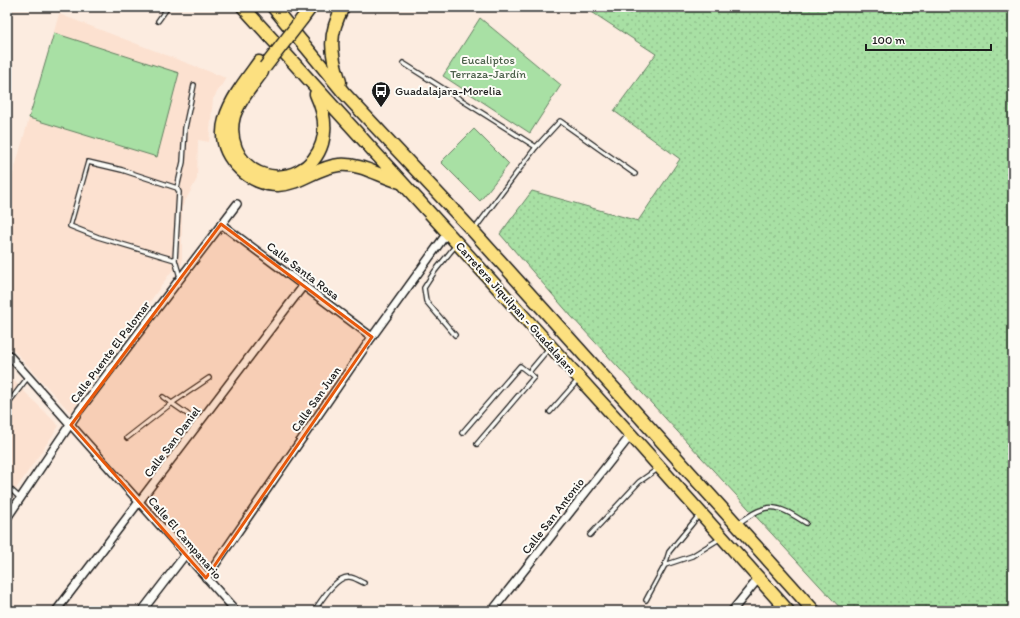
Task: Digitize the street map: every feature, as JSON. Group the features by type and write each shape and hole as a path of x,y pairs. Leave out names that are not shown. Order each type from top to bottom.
{"highway":[{"name":"Carretera Jiquilpan - Guadalajara","path":"242,7 631,435 788,611"},
{"name":"Carretera Jiquilpan - Guadalajara","path":"273,7 344,93 473,231 814,611"},
{"path":"311,7 300,14 262,65 232,101 226,113 224,126 224,139 228,153 235,164 245,173 263,183 286,184 297,181 320,170 339,165 369,170 401,182"},
{"path":"343,7 333,27 331,43 337,75 344,93"},
{"path":"262,65 238,107 232,128 234,141 241,158 249,166 260,173 280,176 294,174 308,166 320,151 325,134 325,122 322,109 311,83"}],"street":[{"name":"Calle Puente El Palomar","path":"7,518 71,425 180,277 237,204"},
{"name":"Calle Santa Rosa","path":"221,224 372,337"},
{"name":"Calle San Juan","path":"206,578 372,337 447,234"},
{"name":"Calle San Daniel","path":"56,611 304,286"},
{"name":"Calle El Campanario","path":"7,353 232,609"},
{"name":"Calle San Antonio","path":"492,611 631,435"},
{"path":"142,611 185,555"},
{"path":"732,611 758,579"}],"lane":[{"path":"158,21 168,7"},
{"path":"403,63 536,147"},
{"path":"180,277 175,260 179,198 177,188 184,162 185,128 194,85"},
{"path":"473,231 536,147 560,121 635,174"},
{"path":"175,260 98,237 70,226 88,162 122,170 177,188"},
{"path":"455,335 426,301 424,288 457,244"},
{"path":"529,372 550,346"},
{"path":"462,433 520,366 529,372 534,378 477,444"},
{"path":"7,405 28,377"},
{"path":"127,438 210,378"},
{"path":"550,412 579,378"},
{"path":"163,397 200,423"},
{"path":"590,536 639,482 660,468"},
{"path":"7,486 21,499"},
{"path":"737,525 748,517 769,506 783,508 806,523"},
{"path":"646,600 665,565 669,552 700,514"},
{"path":"665,565 692,556 722,538"},
{"path":"314,611 334,585 344,577 351,577 364,583"}],"highlighted area":[{"path":"221,224 372,337 206,578 71,425"}],"shaded area":[{"path":"59,14 226,78 213,99 209,142 198,140 197,179 182,207 182,264 171,272 71,413 7,343 7,195"},
{"path":"7,374 59,426 7,502"}],"green space":[{"path":"584,7 1013,7 1013,611 843,611 571,316 500,234 532,191 638,221 680,159 614,111 656,54"},
{"name":"Eucaliptos Terraza-Jardín","path":"480,18 561,85 530,133 443,76"},
{"path":"54,33 179,73 157,157 29,118"},
{"path":"474,129 509,164 480,201 441,162"}],"place":[{"name":"Guadalajara-Morelia","path":"381,108"}]}
